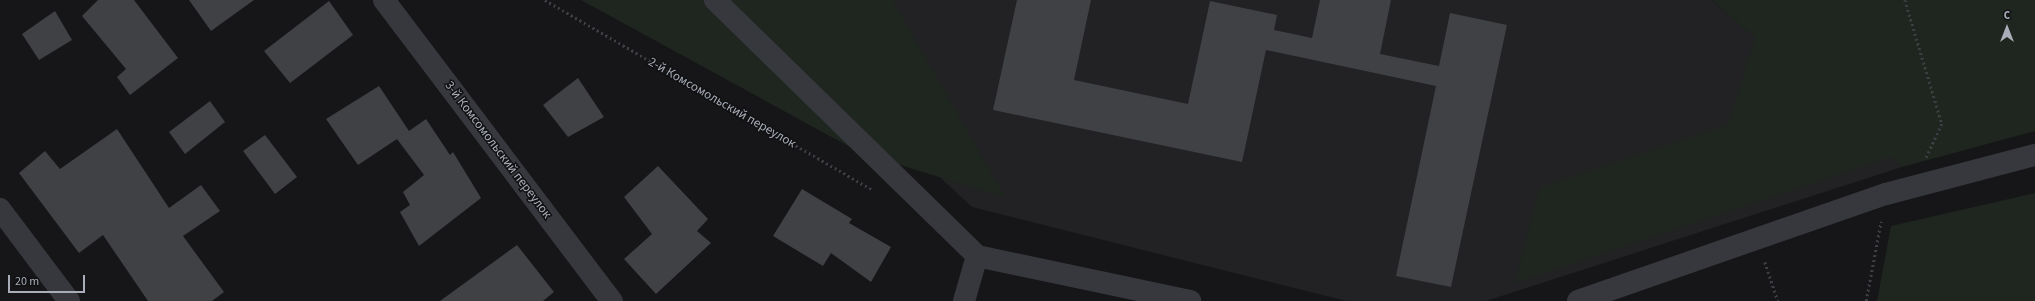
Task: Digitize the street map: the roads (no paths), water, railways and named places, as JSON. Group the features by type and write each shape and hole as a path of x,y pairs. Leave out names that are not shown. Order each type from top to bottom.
{"street":[{"name":"3-й Комсомольский переулок","path":"384,0 612,301"},
{"path":"715,0 977,256 1190,301"},
{"path":"1578,301 1886,194 2035,155"},
{"path":"0,208 69,301"},
{"path":"964,301 977,256"}]}
